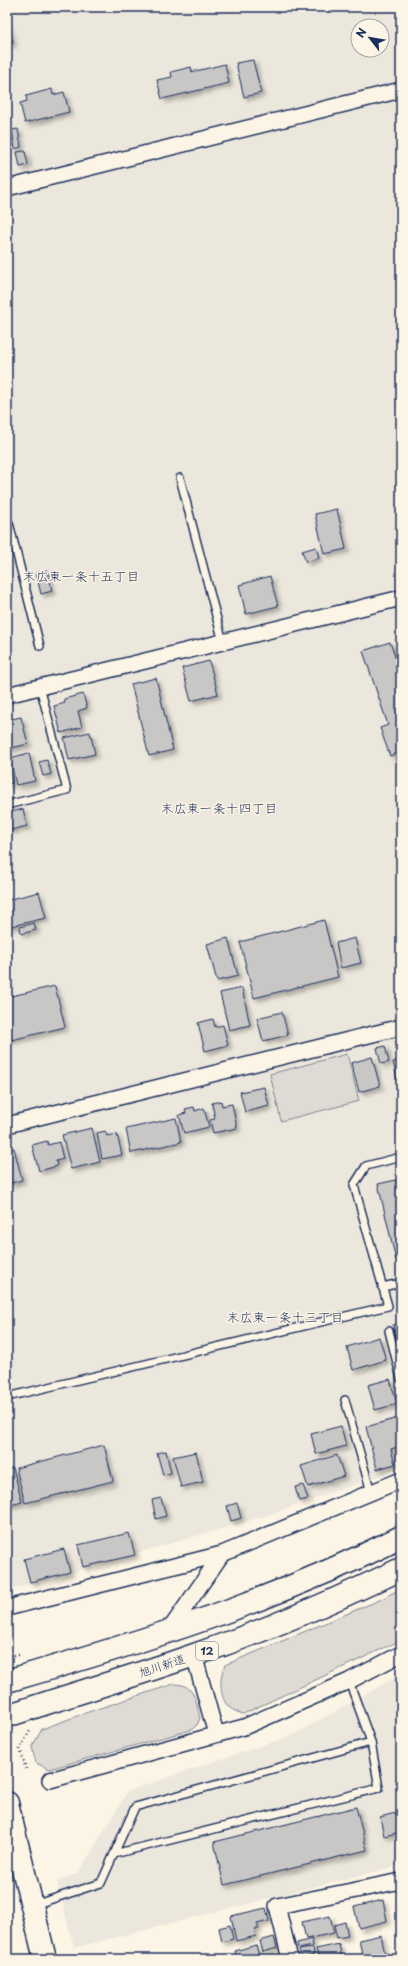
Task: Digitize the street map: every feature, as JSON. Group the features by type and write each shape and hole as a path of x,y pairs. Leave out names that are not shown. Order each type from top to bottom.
{"highway":[{"path":"7,1681 168,1633 260,1599 329,1571 401,1537"},
{"name":"旭川新道","path":"7,1716 194,1656 269,1628 353,1592 401,1569"},
{"path":"7,1803 45,1959"}],"street":[{"path":"7,188 401,90"},
{"path":"7,695 401,598"},
{"path":"7,1126 401,1027"},
{"path":"11,1607 222,1554 401,1480"},
{"path":"168,1633 222,1554"},
{"path":"50,1780 244,1727 348,1681 401,1654"},
{"path":"194,1656 216,1734"},
{"path":"290,1959 277,1906 401,1881"}],"lane":[{"path":"180,478 223,642"},
{"path":"9,523 40,646"},
{"path":"7,805 67,790 40,687"},
{"path":"7,1397 388,1306 354,1185 366,1166 401,1157"},
{"path":"382,1287 401,1283"},
{"path":"389,1331 401,1379"},
{"path":"345,1400 371,1492"},
{"path":"114,1854 379,1788 371,1742 348,1681"},
{"path":"32,1905 101,1883 135,1807 371,1742"}],"path":[{"path":"7,1651 14,1656 23,1655"},
{"path":"26,1769 20,1749 34,1724"}],"shaded area":[{"path":"7,7 401,7 401,1468 262,1517 7,1591"},
{"path":"347,1054 359,1101 281,1121 270,1074"},
{"path":"401,1588 401,1640 243,1714 232,1710 226,1703 223,1698 221,1687 225,1665 382,1599"},
{"path":"401,1674 401,1865 74,1948 57,1882 79,1872 128,1791 293,1735"},
{"path":"174,1684 186,1687 196,1700 200,1718 197,1725 191,1730 49,1769 36,1763 32,1747 42,1729 85,1713"}],"building":[{"path":"7,22 13,43 7,44"},
{"path":"253,60 261,93 244,97 236,63"},
{"path":"225,64 229,83 162,99 157,80 172,77 171,72 191,67 192,72"},
{"path":"52,89 53,95 64,92 69,112 25,123 20,103 27,101 26,96"},
{"path":"18,129 21,147 15,149 12,130"},
{"path":"25,151 28,165 20,167 17,152"},
{"path":"337,509 346,549 324,554 315,514"},
{"path":"316,547 319,558 306,562 302,551"},
{"path":"47,570 52,591 41,594 36,573"},
{"path":"270,576 278,606 246,614 239,585"},
{"path":"390,642 401,674 401,752 390,756 380,728 388,725 363,651"},
{"path":"209,661 218,694 191,701 182,668"},
{"path":"156,678 173,750 149,756 131,684"},
{"path":"83,694 87,708 78,711 82,727 61,733 54,706 65,703 64,699"},
{"path":"21,717 28,744 7,749 7,720"},
{"path":"90,732 95,754 69,760 64,738"},
{"path":"29,753 35,781 16,785 10,758"},
{"path":"47,760 51,774 43,776 39,762"},
{"path":"7,765 12,783 7,785"},
{"path":"401,772 401,784 396,775"},
{"path":"23,809 27,826 7,831 7,813"},
{"path":"39,892 46,918 7,927 7,900"},
{"path":"324,920 338,977 254,998 240,942"},
{"path":"34,923 36,930 21,934 20,927"},
{"path":"228,938 238,976 217,981 207,944"},
{"path":"355,938 361,963 341,968 336,943"},
{"path":"55,986 65,1027 7,1041 7,997"},
{"path":"242,988 250,1025 229,1030 220,993"},
{"path":"282,1012 288,1035 263,1041 257,1018"},
{"path":"213,1019 215,1027 223,1025 228,1045 205,1051 198,1023"},
{"path":"385,1046 389,1062 381,1064 377,1048"},
{"path":"401,1052 401,1082 398,1083 393,1062 399,1060 398,1053"},
{"path":"372,1057 380,1086 359,1092 351,1063"},
{"path":"264,1087 269,1106 245,1112 240,1092"},
{"path":"221,1101 222,1106 232,1104 237,1128 213,1133 210,1120 215,1119 212,1103"},
{"path":"194,1107 195,1111 204,1108 209,1127 184,1133 179,1115 186,1113 185,1109"},
{"path":"176,1118 181,1142 131,1153 126,1129"},
{"path":"92,1128 100,1162 71,1169 62,1135"},
{"path":"105,1131 107,1136 117,1134 122,1155 102,1159 97,1133"},
{"path":"47,1141 48,1145 59,1142 63,1159 56,1161 57,1166 39,1171 32,1145"},
{"path":"14,1148 22,1180 7,1184 7,1150"},
{"path":"396,1180 396,1184 401,1183 401,1259 396,1260 378,1184"},
{"path":"401,1323 401,1352 400,1353 393,1325"},
{"path":"379,1337 386,1360 353,1370 347,1347"},
{"path":"390,1379 397,1404 375,1410 368,1385"},
{"path":"398,1418 401,1428 401,1446 391,1449 395,1464 377,1469 366,1427"},
{"path":"341,1426 346,1446 316,1454 311,1434"},
{"path":"104,1445 113,1481 25,1503 16,1468"},
{"path":"166,1451 171,1473 163,1475 157,1453"},
{"path":"196,1452 203,1482 181,1487 173,1457"},
{"path":"337,1455 344,1476 308,1487 301,1466"},
{"path":"13,1468 22,1502 7,1506 7,1469"},
{"path":"303,1485 308,1499 299,1501 295,1487"},
{"path":"161,1498 166,1516 156,1519 152,1500"},
{"path":"237,1503 241,1518 231,1521 227,1506"},
{"path":"129,1533 135,1555 83,1567 78,1545"},
{"path":"64,1549 70,1572 30,1582 24,1559"},
{"path":"356,1807 367,1850 224,1885 214,1842"},
{"path":"399,1812 401,1832 384,1836 380,1817"},
{"path":"383,1900 387,1921 359,1928 354,1907"},
{"path":"266,1908 269,1921 257,1924 259,1929 254,1929 256,1936 236,1941 231,1916"},
{"path":"330,1916 334,1933 306,1939 302,1922"},
{"path":"345,1922 348,1936 337,1938 334,1925"},
{"path":"230,1925 233,1939 222,1942 219,1928"},
{"path":"381,1935 386,1959 363,1959 359,1940"},
{"path":"274,1937 277,1948 263,1952 260,1941"},
{"path":"312,1939 313,1946 298,1949 297,1943"},
{"path":"339,1944 342,1959 309,1959 318,1956 316,1949"},
{"path":"256,1945 260,1959 237,1959 235,1951"},
{"path":"313,1948 314,1955 301,1958 299,1950"}],"district":[{"name":"末広東一条十五丁目","path":"81,576"},
{"name":"末広東一条十四丁目","path":"219,808"},
{"name":"末広東一条十三丁目","path":"285,1317"}]}
